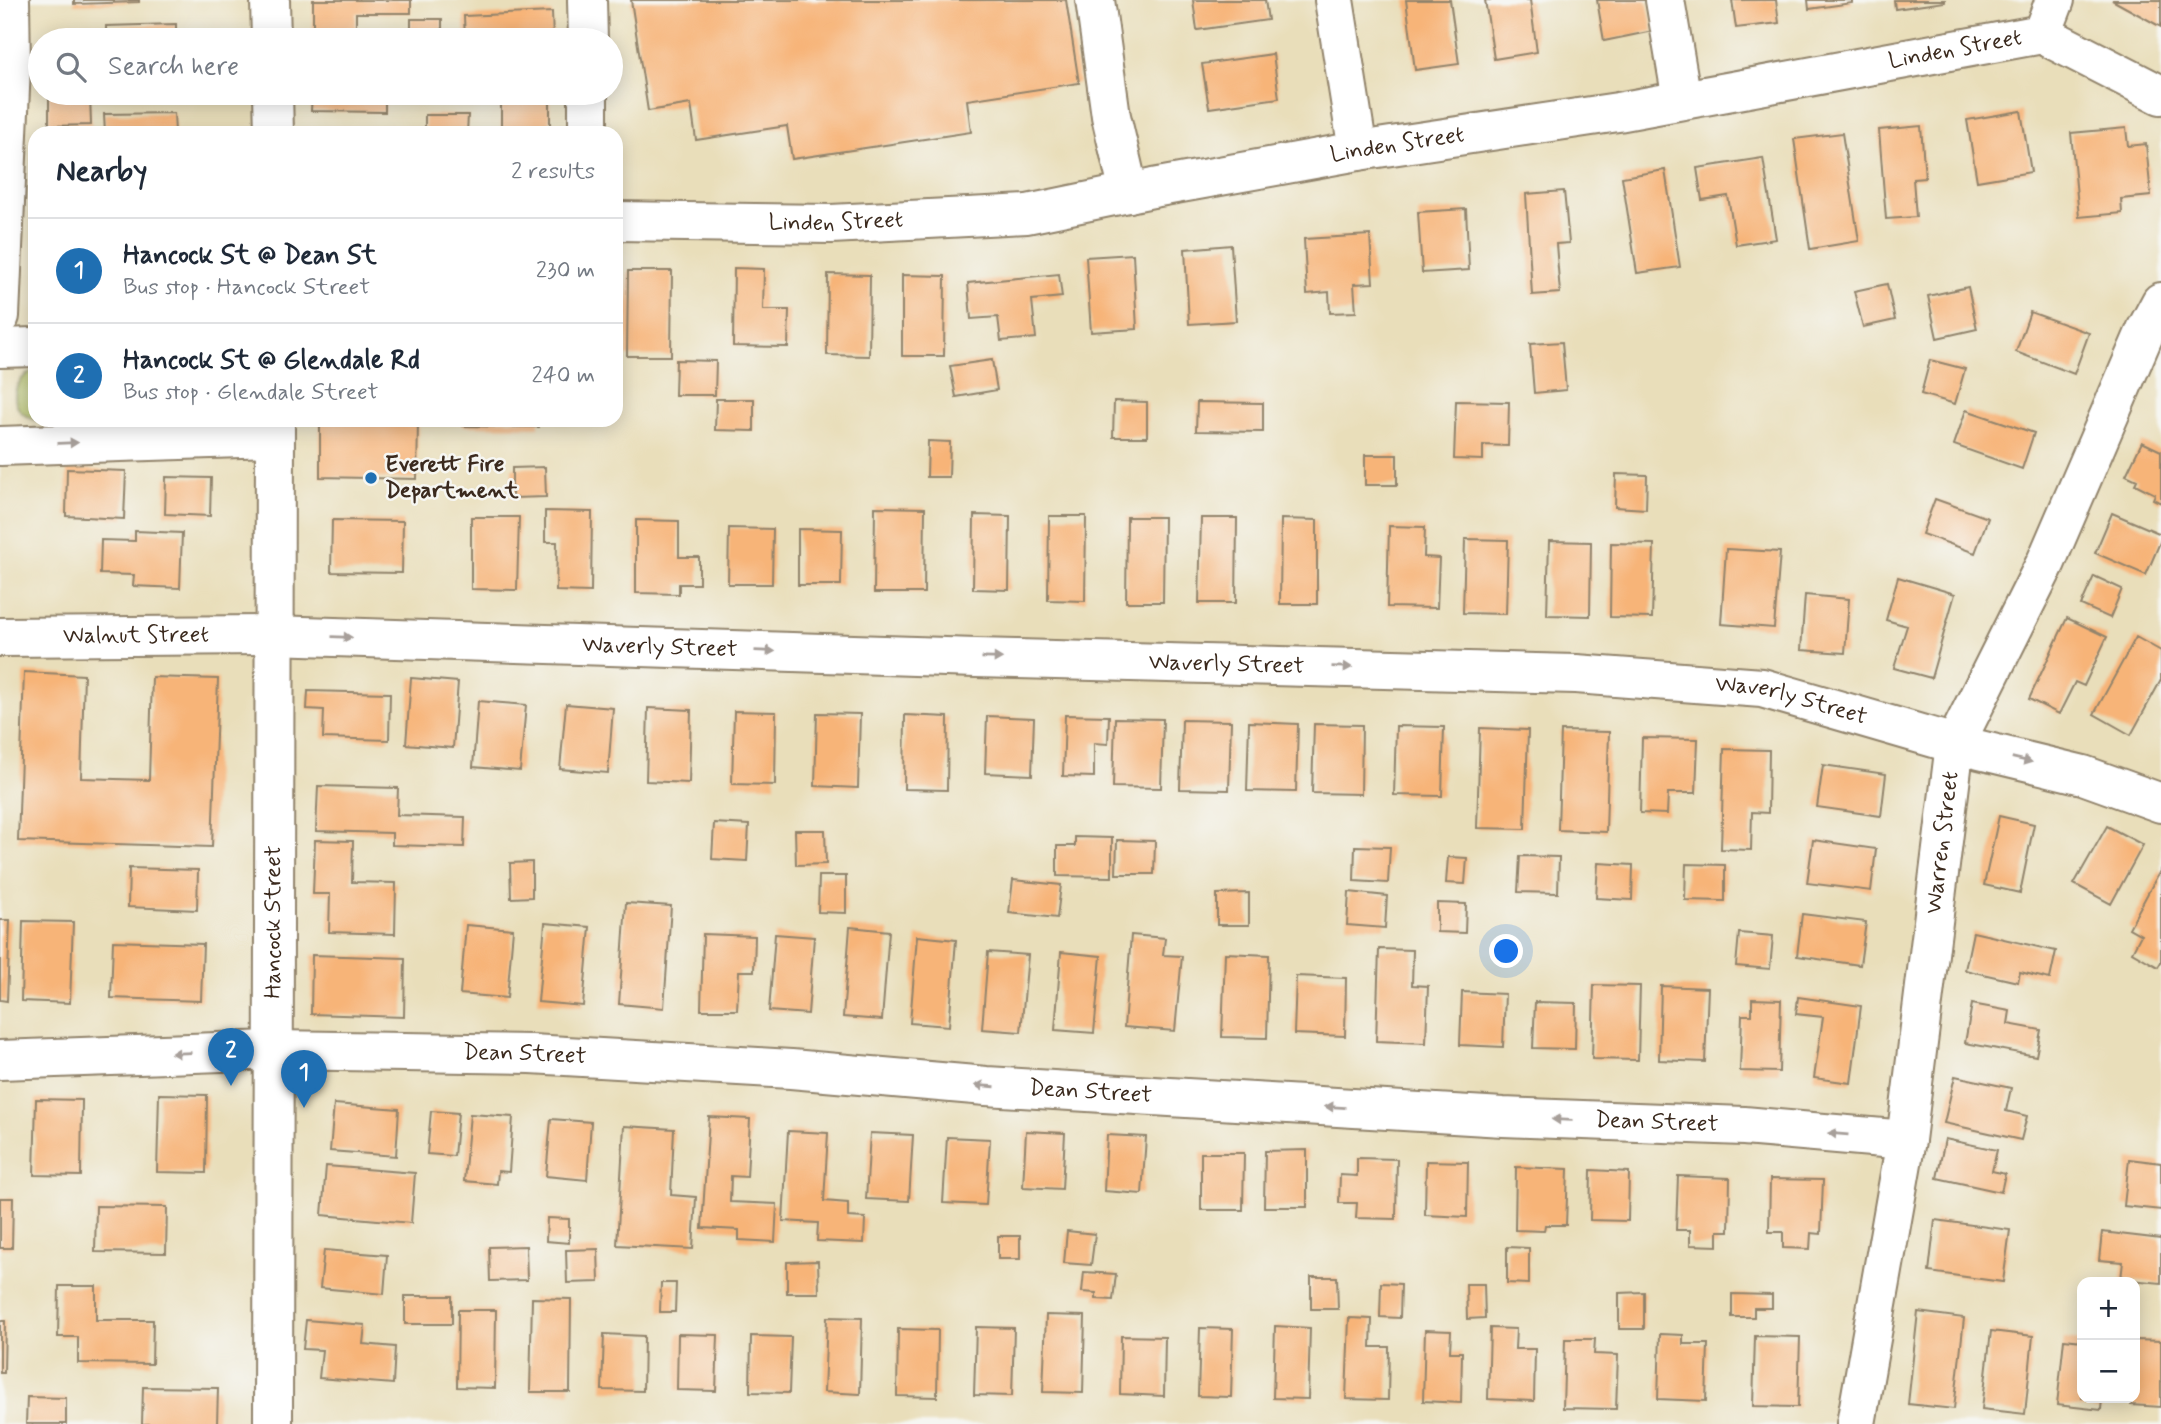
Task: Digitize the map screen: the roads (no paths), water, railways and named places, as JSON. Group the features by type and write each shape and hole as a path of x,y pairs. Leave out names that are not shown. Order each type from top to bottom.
{"street":[{"path":"0,316 10,0"},
{"path":"270,0 271,28"},
{"path":"587,0 588,28"},
{"path":"1095,0 1111,116 1129,193"},
{"path":"1334,0 1358,151"},
{"path":"1665,0 1682,100"},
{"name":"Linden Street","path":"623,221 831,224 1027,214 1358,151 1682,100 2049,17 2161,95"},
{"path":"273,105 274,126"},
{"path":"588,105 588,126"},
{"name":"Warren Street","path":"1856,1424 1906,1140 1955,744 2046,562 2146,330 2161,302"},
{"path":"0,348 28,347"},
{"path":"0,446 274,428"},
{"name":"Hancock Street","path":"273,1424 274,428"},
{"name":"Waverly Street","path":"273,635 1576,674 1762,688 1955,744 2083,775 2161,803"},
{"name":"Walnut Street","path":"0,637 273,635"},
{"name":"Dean Street","path":"0,1060 274,1050 545,1054 791,1069 999,1087 1503,1117 1744,1126 1906,1140"}],"place":[{"name":"Everett Fire Department","path":"371,478"},
{"name":"Hancock St @ Glendale Rd","path":"231,1086"},
{"name":"Hancock St @ Dean St","path":"304,1108"}]}
